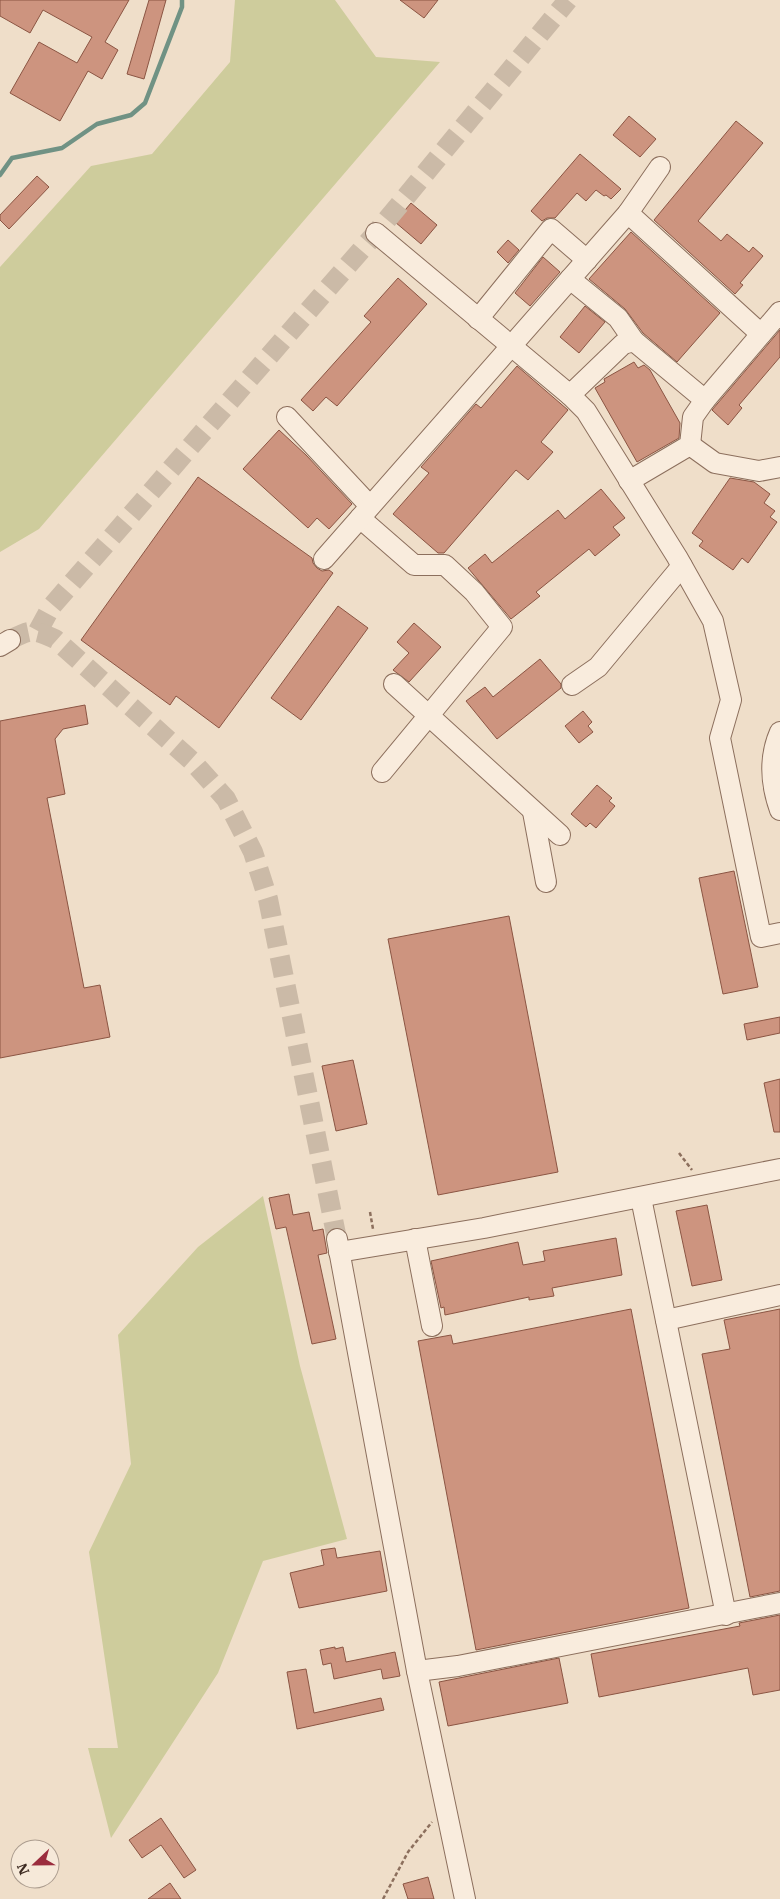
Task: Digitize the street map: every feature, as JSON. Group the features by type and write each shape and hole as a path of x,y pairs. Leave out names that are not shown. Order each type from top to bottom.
{"lane":[{"path":"324,559 628,213 660,167"},
{"path":"628,213 761,334"},
{"path":"478,319 550,229 587,260"},
{"path":"376,233 586,410 682,566 713,621 731,700 720,738 761,937 780,933"},
{"path":"570,279 618,318 634,341 705,400"},
{"path":"690,446 693,417 705,400 780,312"},
{"path":"570,395 623,344 634,341"},
{"path":"286,417 365,512 414,565 445,565 474,592 502,627 382,772"},
{"path":"629,481 690,446"},
{"path":"690,446 715,463 759,471 780,467"},
{"path":"572,685 598,667 682,566"},
{"path":"394,684 560,836"},
{"path":"780,732 772,767 773,782 780,810"},
{"path":"533,812 546,882"},
{"path":"465,1899 417,1671 338,1245 415,1239 641,1198 780,1169"},
{"path":"641,1198 726,1614"},
{"path":"415,1239 432,1326"},
{"path":"666,1320 780,1294"},
{"path":"417,1671 458,1666 780,1603"}],"path":[{"path":"383,1899 408,1852 446,1805"}],"shaded area":[{"path":"235,0 335,0 376,57 440,62 39,529 0,552 0,267 91,166 152,154 230,62"},
{"path":"263,1196 300,1366 347,1539 263,1561 218,1673 111,1838 88,1748 118,1748 89,1552 131,1464 118,1335 198,1247"}],"building":[{"path":"0,0 129,0 105,42 118,50 102,79 88,71 60,121 10,93 39,42 77,63 92,37 43,10 30,33 0,16"},
{"path":"149,0 166,0 144,79 127,74"},
{"path":"400,0 438,0 424,18"},
{"path":"629,116 656,139 640,157 613,135"},
{"path":"736,121 763,143 698,221 721,241 727,234 749,252 753,247 763,256 740,283 743,285 735,294 654,220"},
{"path":"580,154 621,189 611,199 596,190 586,201 577,193 555,218 547,218 542,221 531,211"},
{"path":"37,176 49,187 9,229 0,220 0,215"},
{"path":"411,203 437,225 421,244 395,222"},
{"path":"631,232 720,313 677,362 643,333 625,309 589,279"},
{"path":"508,240 519,250 508,263 497,252"},
{"path":"543,257 560,272 530,306 515,293"},
{"path":"398,278 427,304 337,406 326,397 313,411 301,400 371,322 364,316"},
{"path":"585,306 605,322 579,353 560,337"},
{"path":"780,330 780,357 739,405 742,408 728,425 712,410"},
{"path":"634,362 638,368 644,365 650,370 680,423 679,438 637,462 595,388 605,382 604,379"},
{"path":"517,366 568,410 541,442 553,452 528,480 516,470 444,553 438,553 393,514 429,473 421,467 476,404 481,408"},
{"path":"279,430 306,455 352,504 329,529 317,518 308,528 243,469"},
{"path":"198,477 312,558 317,568 322,571 329,570 333,573 219,728 176,696 170,705 81,640"},
{"path":"730,478 754,482 770,494 764,503 775,511 770,517 777,522 748,563 742,558 733,570 699,546 703,541 692,533"},
{"path":"601,489 625,518 613,527 620,535 595,556 589,549 536,592 540,596 511,619 468,568 485,554 492,563 558,510 565,519"},
{"path":"338,606 368,628 301,720 271,698"},
{"path":"414,623 441,647 409,682 393,670 409,653 397,642"},
{"path":"540,659 561,684 561,688 497,739 466,701 485,687 493,697"},
{"path":"85,705 88,724 63,729 55,739 65,794 47,798 84,988 100,985 110,1037 0,1058 0,721"},
{"path":"583,711 592,722 588,726 593,732 579,743 565,726"},
{"path":"597,785 612,798 609,801 615,806 596,828 590,823 586,827 571,814"},
{"path":"734,871 758,987 723,994 699,878"},
{"path":"509,916 558,1172 438,1195 388,939"},
{"path":"780,1017 780,1033 747,1040 744,1024"},
{"path":"353,1060 367,1124 336,1131 322,1066"},
{"path":"780,1079 780,1132 774,1132 764,1083"},
{"path":"289,1194 293,1215 309,1212 313,1231 323,1229 327,1253 318,1255 336,1339 312,1344 286,1227 276,1229 269,1198"},
{"path":"707,1205 722,1280 692,1286 676,1211"},
{"path":"616,1238 622,1275 552,1288 554,1296 529,1300 529,1297 445,1315 444,1307 441,1308 431,1261 518,1242 523,1265 545,1261 543,1251"},
{"path":"631,1309 689,1608 476,1650 418,1341 451,1335 453,1344"},
{"path":"780,1309 780,1591 750,1597 702,1354 730,1349 724,1320"},
{"path":"335,1548 337,1558 380,1551 387,1591 299,1608 290,1573 324,1565 321,1550"},
{"path":"780,1615 780,1690 753,1695 748,1668 599,1697 591,1654 740,1626 739,1623"},
{"path":"335,1647 335,1649 343,1647 346,1662 395,1652 400,1676 383,1679 381,1669 334,1679 331,1663 323,1665 320,1650"},
{"path":"559,1658 568,1703 448,1726 439,1682"},
{"path":"306,1669 314,1713 381,1698 384,1710 297,1729 287,1672"},
{"path":"161,1818 196,1870 184,1878 161,1845 142,1858 129,1840"},
{"path":"428,1877 434,1899 408,1899 403,1884"},
{"path":"170,1883 181,1899 148,1899"}],"waterway":[{"path":"0,175 12,158 62,148 97,124 131,115 145,103 182,7 182,0"}],"tunnel":[{"path":"38,631 51,607 376,233 568,0"},
{"path":"10,640 28,632 42,633 55,639 193,762 226,799 253,852 268,899 337,1239"}]}
